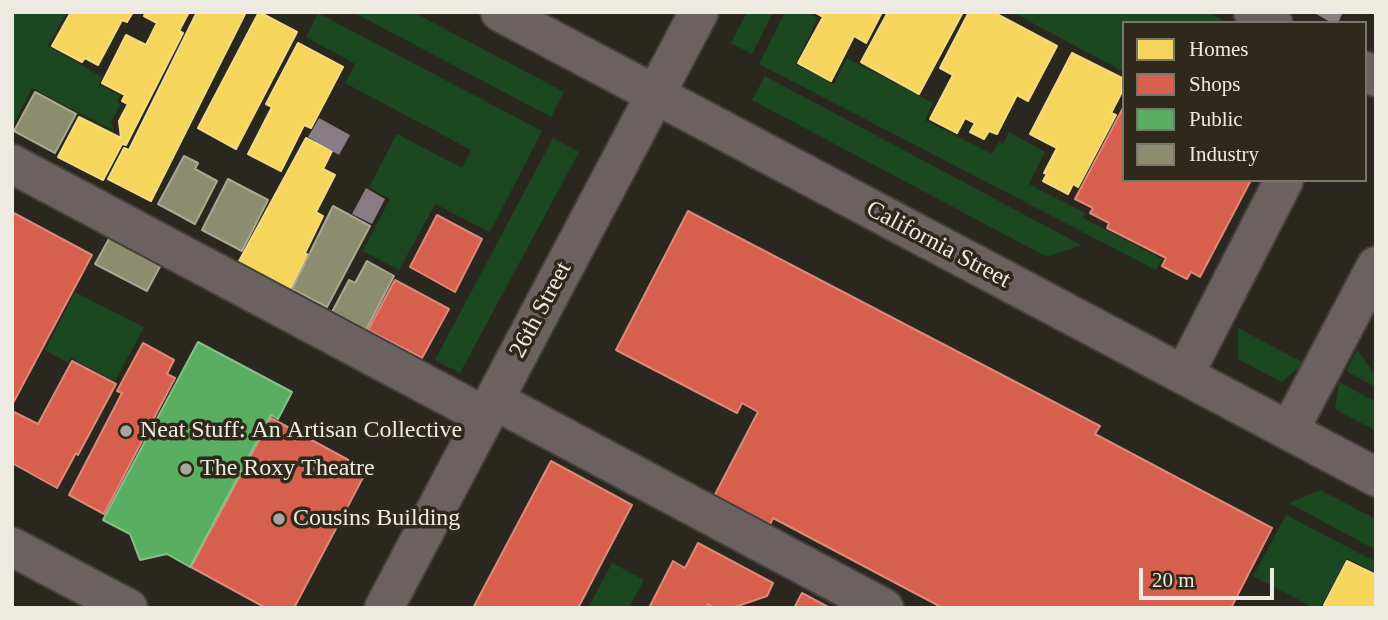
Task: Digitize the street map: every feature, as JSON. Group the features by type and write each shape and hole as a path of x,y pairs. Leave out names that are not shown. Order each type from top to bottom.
{"street":[{"name":"26th Street","path":"384,608 699,12"},
{"path":"1253,12 1269,21"},
{"name":"California Street","path":"510,15 655,95 1376,477"},
{"path":"12,164 884,608"},
{"path":"1184,375 1283,182"},
{"path":"1289,431 1376,266"},
{"path":"12,547 128,608"}],"green space":[{"path":"12,12 67,12 48,46 102,77 99,85 120,96 117,102 121,104 111,121 114,131 32,88 12,127"},
{"path":"353,12 413,12 564,92 551,117"},
{"path":"747,12 773,12 752,54 731,43"},
{"path":"785,12 806,12 818,18 795,64 834,84 847,58 933,103 925,120 992,154 999,142 1003,144 1009,132 1045,152 1029,184 1085,213 1083,218 1162,259 1156,270 759,64"},
{"path":"1012,12 1208,12 1224,21 1122,21 1122,71"},
{"path":"318,13 542,131 490,232 435,204 399,270 363,251 390,199 369,187 397,134 462,168 471,150 345,83 355,64 306,37"},
{"path":"765,76 1081,245 1047,257 752,100"},
{"path":"553,138 579,152 460,373 435,360"},
{"path":"75,292 144,327 115,381 71,358 68,363 45,350"},
{"path":"1238,328 1304,363 1282,382 1238,359"},
{"path":"1357,350 1376,376 1376,387 1346,371"},
{"path":"1339,382 1376,402 1376,431 1335,409"},
{"path":"1320,490 1376,519 1376,550 1289,503"},
{"path":"1286,515 1376,562 1376,573 1347,558 1320,608 1314,608 1253,576"},
{"path":"612,563 644,580 629,608 588,608"}],"building: Homes":[{"path":"71,12 133,12 127,22 122,20 98,65 85,58 82,62 52,46"},
{"path":"146,12 189,12 179,31 183,33 126,145 122,144 103,180 58,157 79,117 121,138 119,121 128,104 122,101 125,95 102,83 126,35 146,45 157,23 144,16"},
{"path":"197,12 246,12 151,201 108,179 124,148 129,150"},
{"path":"259,12 297,32 236,149 198,128"},
{"path":"814,12 882,12 866,43 854,36 831,81 798,63 823,17"},
{"path":"888,12 963,12 919,94 861,62"},
{"path":"969,12 993,12 1057,46 1028,101 1017,95 997,134 989,131 984,139 970,132 975,123 965,118 957,133 930,119 953,75 940,68"},
{"path":"298,43 343,67 311,128 304,125 281,171 248,154 272,107 266,104"},
{"path":"1072,53 1122,78 1122,92 1111,113 1116,115 1078,187 1073,184 1068,194 1043,181 1047,174 1044,173 1057,148 1030,134"},
{"path":"306,138 332,151 323,169 335,175 316,212 323,216 305,253 308,255 290,290 238,263"},
{"path":"1347,561 1376,575 1376,608 1330,608 1324,605"}],"building: Shops":[{"path":"1122,110 1122,182 1250,182 1200,277 1191,272 1187,279 1162,266 1166,258 1107,228 1109,223 1090,213 1093,208 1075,199"},
{"path":"688,211 1100,426 1095,434 1272,528 1231,608 943,608 773,518 767,531 711,502 758,412 742,403 737,413 616,350"},
{"path":"12,212 92,255 12,405"},
{"path":"437,215 482,239 455,292 410,267"},
{"path":"395,280 449,309 422,358 368,330"},
{"path":"143,343 174,360 167,374 175,378 104,514 69,495 122,393 117,391"},
{"path":"72,361 116,384 57,488 12,463 12,411 38,424"},
{"name":"Cousins Building","path":"271,418 367,470 294,608 266,608 191,567"},
{"path":"551,461 632,505 578,608 473,608"},
{"path":"698,543 773,583 767,596 732,608 714,608 708,604 706,608 649,608 673,561 685,568"},
{"path":"802,593 830,608 794,608"}],"building: Public":[{"name":"The Roxy Theatre","path":"198,342 292,392 278,419 271,415 190,567 167,554 140,560 130,534 103,520"}],"building: Industry":[{"path":"35,92 76,114 55,153 14,131"},
{"path":"184,156 198,163 195,169 217,181 195,224 158,204"},
{"path":"228,179 268,200 242,251 202,230"},
{"path":"333,206 370,226 327,307 292,289"},
{"path":"114,230 165,257 147,291 95,264"},
{"path":"367,261 394,276 366,330 332,312 349,280 355,283"}],"building: Other":[{"path":"1343,12 1339,21 1328,21 1316,14"},
{"path":"319,118 350,135 339,155 308,137"},
{"path":"366,188 385,199 372,224 352,214"}],"place":[{"name":"Neat Stuff: An Artisan Collective","path":"126,431"},
{"name":"The Roxy Theatre","path":"186,469"},
{"name":"Cousins Building","path":"279,519"}]}
